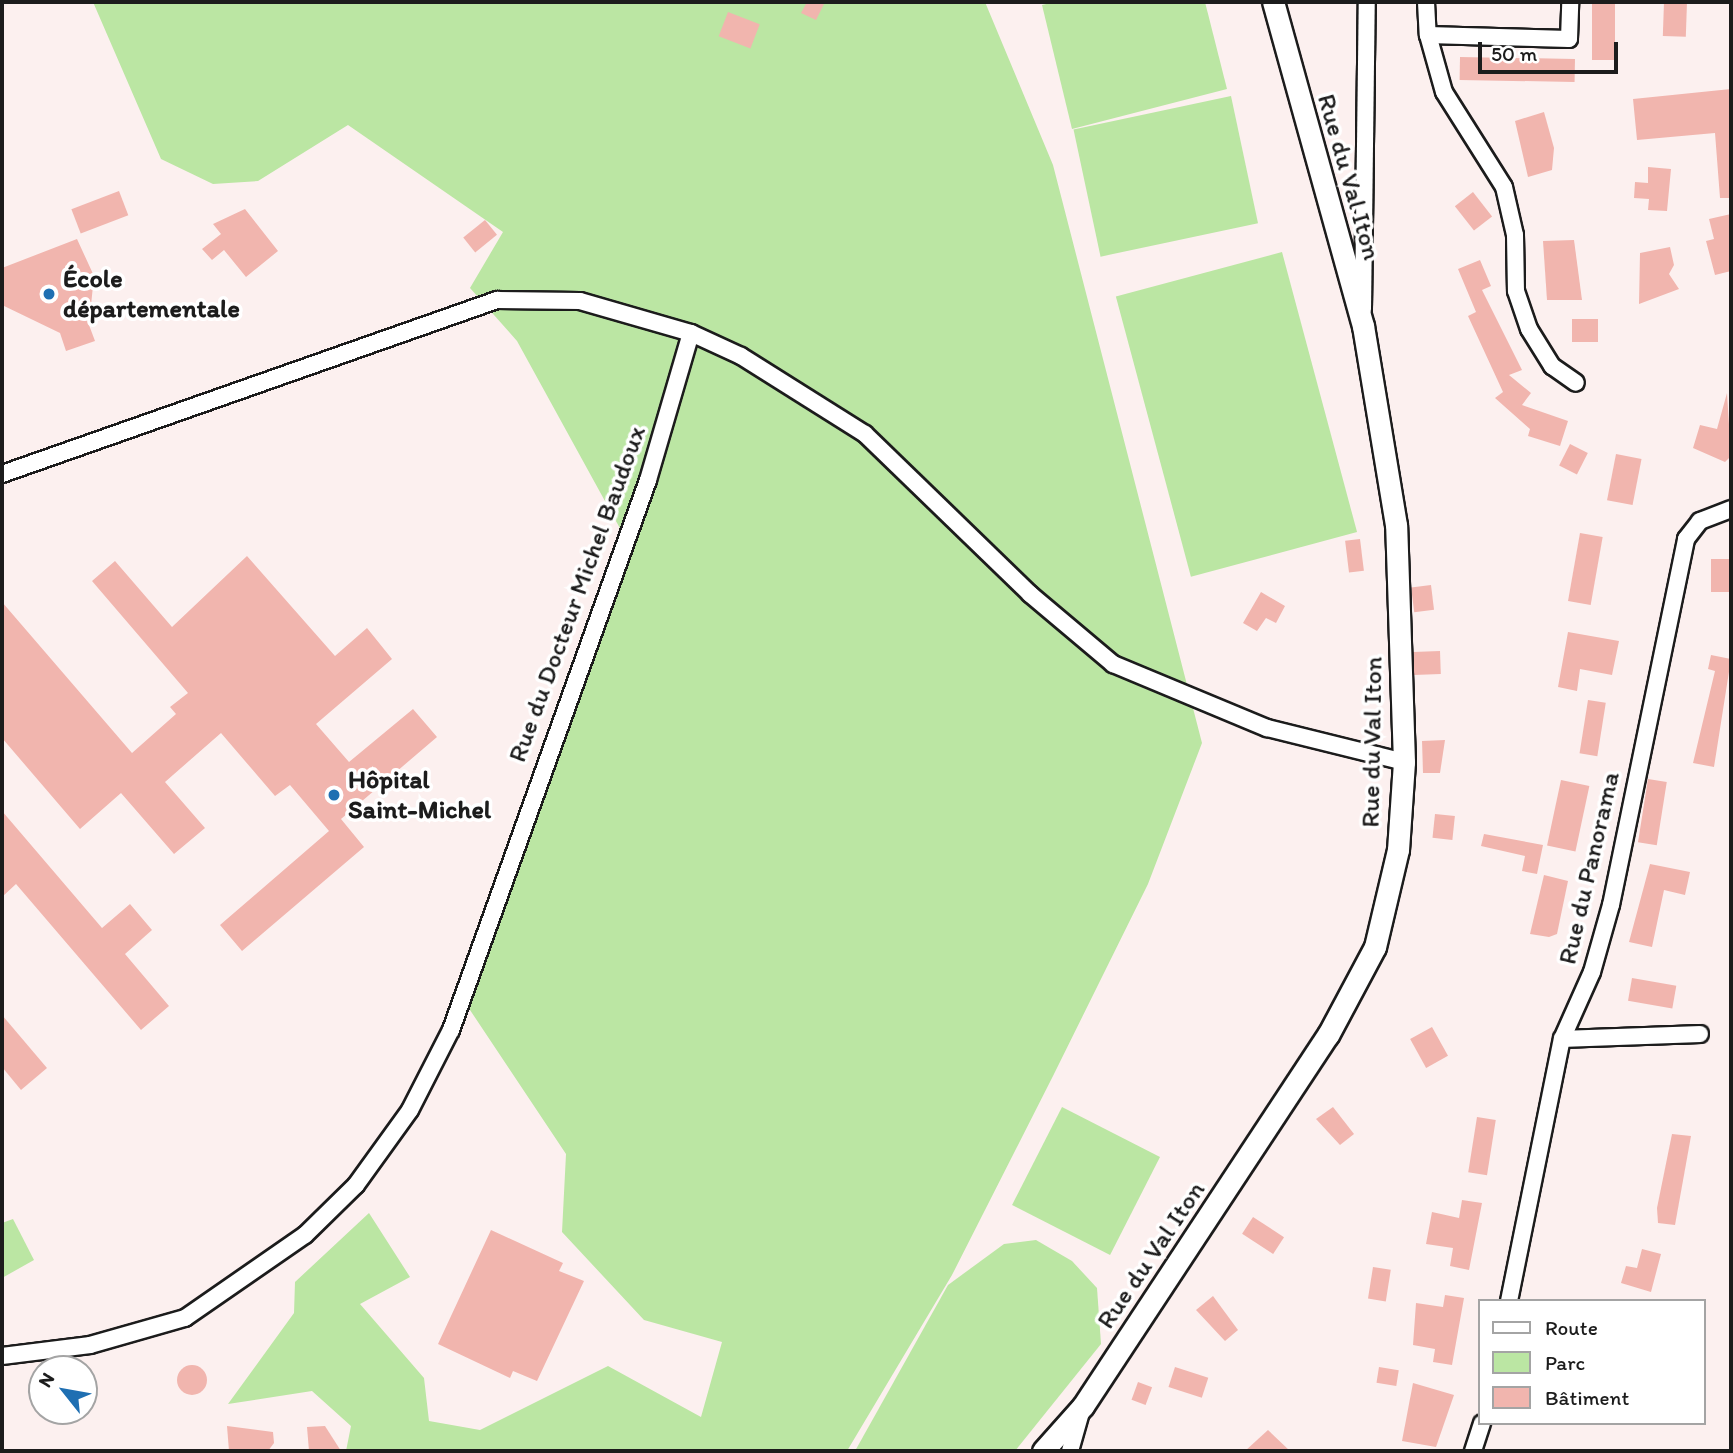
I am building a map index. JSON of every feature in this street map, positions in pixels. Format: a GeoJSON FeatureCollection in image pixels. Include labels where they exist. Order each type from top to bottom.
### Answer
{"type":"FeatureCollection","features":[{"type":"Feature","properties":{"kind":"street","name":"Rue du Val Iton"},"geometry":{"type":"LineString","coordinates":[[1070,1451],[1083,1406],[1328,1035],[1375,947],[1398,850],[1404,762],[1396,525],[1363,326],[1273,2]]}},
{"type":"Feature","properties":{"kind":"street"},"geometry":{"type":"LineString","coordinates":[[1363,326],[1367,2]]}},
{"type":"Feature","properties":{"kind":"street"},"geometry":{"type":"LineString","coordinates":[[1426,2],[1428,35],[1444,92],[1504,187],[1515,235],[1516,291],[1529,329],[1552,366],[1576,383]]}},
{"type":"Feature","properties":{"kind":"street"},"geometry":{"type":"LineString","coordinates":[[1428,35],[1569,39],[1570,2]]}},
{"type":"Feature","properties":{"kind":"street"},"geometry":{"type":"LineString","coordinates":[[2,474],[496,300],[580,302],[691,333],[741,356],[865,434],[1030,594],[1113,663],[1267,728],[1404,762]]}},
{"type":"Feature","properties":{"kind":"street","name":"Rue du Docteur Michel Baudoux"},"geometry":{"type":"LineString","coordinates":[[2,1356],[90,1345],[185,1318],[305,1235],[356,1185],[410,1110],[450,1030],[648,480],[691,333]]}},
{"type":"Feature","properties":{"kind":"street","name":"Rue du Panorama"},"geometry":{"type":"LineString","coordinates":[[1509,1299],[1562,1039],[1592,972],[1611,905],[1686,539],[1700,521],[1731,509]]}},
{"type":"Feature","properties":{"kind":"street"},"geometry":{"type":"LineString","coordinates":[[1562,1039],[1700,1034]]}},
{"type":"Feature","properties":{"kind":"street"},"geometry":{"type":"LineString","coordinates":[[1043,1451],[1083,1406]]}},
{"type":"Feature","properties":{"kind":"street"},"geometry":{"type":"LineString","coordinates":[[1473,1451],[1481,1425]]}},
{"type":"Feature","properties":{"kind":"green space"},"geometry":{"type":"Polygon","coordinates":[[[93,2],[985,2],[1053,165],[1202,743],[1148,884],[1053,1076],[952,1275],[847,1451],[346,1451],[351,1426],[312,1391],[228,1404],[294,1313],[295,1282],[369,1213],[410,1277],[360,1304],[424,1378],[429,1421],[480,1430],[608,1366],[701,1417],[722,1342],[644,1320],[562,1232],[566,1154],[468,1007],[622,532],[517,341],[470,288],[503,232],[348,125],[258,181],[213,184],[161,159],[93,2]]]}},
{"type":"Feature","properties":{"kind":"green space"},"geometry":{"type":"Polygon","coordinates":[[[1055,2],[1205,2],[1227,89],[1072,129],[1042,5],[1055,2]]]}},
{"type":"Feature","properties":{"kind":"green space"},"geometry":{"type":"Polygon","coordinates":[[[1231,96],[1258,223],[1101,257],[1074,129],[1231,96]]]}},
{"type":"Feature","properties":{"kind":"green space"},"geometry":{"type":"Polygon","coordinates":[[[1282,252],[1357,532],[1191,577],[1116,297],[1282,252]]]}},
{"type":"Feature","properties":{"kind":"green space"},"geometry":{"type":"Polygon","coordinates":[[[1062,1107],[1160,1157],[1110,1255],[1012,1205],[1062,1107]]]}},
{"type":"Feature","properties":{"kind":"green space"},"geometry":{"type":"Polygon","coordinates":[[[13,1219],[34,1260],[2,1278],[2,1223],[13,1219]]]}},
{"type":"Feature","properties":{"kind":"green space"},"geometry":{"type":"Polygon","coordinates":[[[1036,1240],[1072,1261],[1097,1288],[1101,1344],[1015,1451],[855,1451],[948,1285],[1004,1244],[1036,1240]]]}},
{"type":"Feature","properties":{"kind":"building"},"geometry":{"type":"Polygon","coordinates":[[[807,2],[825,2],[816,20],[801,13],[807,2]]]}},
{"type":"Feature","properties":{"kind":"building"},"geometry":{"type":"Polygon","coordinates":[[[1592,2],[1615,2],[1615,60],[1592,60],[1592,2]]]}},
{"type":"Feature","properties":{"kind":"building"},"geometry":{"type":"Polygon","coordinates":[[[1664,2],[1687,3],[1686,37],[1663,36],[1664,2]]]}},
{"type":"Feature","properties":{"kind":"building"},"geometry":{"type":"Polygon","coordinates":[[[728,12],[760,24],[750,48],[719,36],[728,12]]]}},
{"type":"Feature","properties":{"kind":"building"},"geometry":{"type":"Polygon","coordinates":[[[1460,57],[1575,59],[1575,82],[1460,80],[1460,57]]]}},
{"type":"Feature","properties":{"kind":"building"},"geometry":{"type":"Polygon","coordinates":[[[1731,89],[1731,198],[1720,198],[1715,133],[1637,140],[1633,99],[1731,89]]]}},
{"type":"Feature","properties":{"kind":"building"},"geometry":{"type":"Polygon","coordinates":[[[1544,112],[1554,148],[1552,170],[1528,177],[1515,121],[1544,112]]]}},
{"type":"Feature","properties":{"kind":"building"},"geometry":{"type":"Polygon","coordinates":[[[1648,167],[1671,169],[1667,211],[1648,210],[1649,199],[1634,198],[1635,182],[1648,183],[1648,167]]]}},
{"type":"Feature","properties":{"kind":"building"},"geometry":{"type":"Polygon","coordinates":[[[119,191],[128,215],[81,234],[71,209],[119,191]]]}},
{"type":"Feature","properties":{"kind":"building"},"geometry":{"type":"Polygon","coordinates":[[[1473,192],[1492,216],[1474,231],[1455,206],[1473,192]]]}},
{"type":"Feature","properties":{"kind":"building"},"geometry":{"type":"Polygon","coordinates":[[[245,209],[278,251],[246,277],[224,250],[212,260],[202,249],[221,234],[213,224],[245,209]]]}},
{"type":"Feature","properties":{"kind":"building"},"geometry":{"type":"Polygon","coordinates":[[[1731,214],[1731,271],[1715,275],[1706,241],[1714,239],[1709,219],[1731,214]]]}},
{"type":"Feature","properties":{"kind":"building"},"geometry":{"type":"Polygon","coordinates":[[[485,220],[497,235],[475,252],[463,238],[485,220]]]}},
{"type":"Feature","properties":{"kind":"building","name":"École départementale"},"geometry":{"type":"Polygon","coordinates":[[[77,239],[94,276],[89,325],[95,341],[66,351],[60,333],[2,305],[2,268],[77,239]]]}},
{"type":"Feature","properties":{"kind":"building"},"geometry":{"type":"Polygon","coordinates":[[[1574,240],[1582,300],[1547,300],[1543,241],[1574,240]]]}},
{"type":"Feature","properties":{"kind":"building"},"geometry":{"type":"Polygon","coordinates":[[[1670,247],[1674,265],[1669,274],[1679,289],[1639,304],[1640,253],[1670,247]]]}},
{"type":"Feature","properties":{"kind":"building"},"geometry":{"type":"Polygon","coordinates":[[[1480,260],[1491,286],[1482,290],[1522,370],[1509,375],[1531,393],[1522,405],[1568,421],[1560,446],[1528,436],[1530,429],[1495,398],[1503,392],[1468,316],[1476,312],[1458,269],[1480,260]]]}},
{"type":"Feature","properties":{"kind":"building"},"geometry":{"type":"Polygon","coordinates":[[[1572,319],[1598,319],[1598,342],[1572,342],[1572,319]]]}},
{"type":"Feature","properties":{"kind":"building"},"geometry":{"type":"Polygon","coordinates":[[[1727,393],[1731,456],[1725,462],[1693,448],[1700,425],[1717,429],[1727,393]]]}},
{"type":"Feature","properties":{"kind":"building"},"geometry":{"type":"Polygon","coordinates":[[[1570,444],[1588,453],[1577,474],[1559,465],[1570,444]]]}},
{"type":"Feature","properties":{"kind":"building"},"geometry":{"type":"Polygon","coordinates":[[[1616,454],[1642,459],[1633,505],[1607,500],[1616,454]]]}},
{"type":"Feature","properties":{"kind":"building"},"geometry":{"type":"Polygon","coordinates":[[[1580,533],[1603,537],[1591,605],[1568,601],[1580,533]]]}},
{"type":"Feature","properties":{"kind":"building"},"geometry":{"type":"Polygon","coordinates":[[[1360,539],[1364,571],[1349,573],[1345,541],[1360,539]]]}},
{"type":"Feature","properties":{"kind":"building","name":"Hôpital Saint-Michel"},"geometry":{"type":"Polygon","coordinates":[[[247,556],[335,656],[367,628],[392,659],[316,724],[349,762],[413,709],[437,737],[341,819],[364,847],[242,951],[220,925],[329,831],[290,785],[275,796],[221,733],[165,782],[205,828],[174,854],[121,793],[80,829],[2,738],[2,602],[132,753],[176,714],[170,707],[188,693],[92,581],[115,561],[172,627],[247,556]]]}},
{"type":"Feature","properties":{"kind":"building"},"geometry":{"type":"Polygon","coordinates":[[[1711,559],[1731,559],[1731,592],[1711,592],[1711,559]]]}},
{"type":"Feature","properties":{"kind":"building"},"geometry":{"type":"Polygon","coordinates":[[[1431,585],[1434,610],[1414,612],[1411,587],[1431,585]]]}},
{"type":"Feature","properties":{"kind":"building"},"geometry":{"type":"Polygon","coordinates":[[[1261,592],[1285,606],[1276,623],[1266,618],[1257,631],[1243,623],[1261,592]]]}},
{"type":"Feature","properties":{"kind":"building"},"geometry":{"type":"Polygon","coordinates":[[[1568,632],[1619,641],[1612,675],[1580,669],[1577,691],[1558,687],[1568,632]]]}},
{"type":"Feature","properties":{"kind":"building"},"geometry":{"type":"Polygon","coordinates":[[[1440,651],[1441,674],[1414,675],[1413,652],[1440,651]]]}},
{"type":"Feature","properties":{"kind":"building"},"geometry":{"type":"Polygon","coordinates":[[[1711,655],[1731,659],[1714,767],[1693,763],[1715,671],[1708,669],[1711,655]]]}},
{"type":"Feature","properties":{"kind":"building"},"geometry":{"type":"Polygon","coordinates":[[[1588,700],[1606,703],[1597,756],[1580,753],[1588,700]]]}},
{"type":"Feature","properties":{"kind":"building"},"geometry":{"type":"Polygon","coordinates":[[[1445,740],[1440,773],[1423,773],[1422,741],[1445,740]]]}},
{"type":"Feature","properties":{"kind":"building"},"geometry":{"type":"Polygon","coordinates":[[[1648,779],[1667,782],[1657,845],[1638,842],[1648,779]]]}},
{"type":"Feature","properties":{"kind":"building"},"geometry":{"type":"Polygon","coordinates":[[[1561,780],[1589,786],[1575,852],[1547,846],[1561,780]]]}},
{"type":"Feature","properties":{"kind":"building"},"geometry":{"type":"Polygon","coordinates":[[[2,811],[102,928],[130,904],[152,930],[125,954],[169,1006],[141,1030],[16,884],[2,897],[2,811]]]}},
{"type":"Feature","properties":{"kind":"building"},"geometry":{"type":"Polygon","coordinates":[[[1435,814],[1455,816],[1452,840],[1432,838],[1435,814]]]}},
{"type":"Feature","properties":{"kind":"building"},"geometry":{"type":"Polygon","coordinates":[[[1484,834],[1543,845],[1537,874],[1522,871],[1525,856],[1481,846],[1484,834]]]}},
{"type":"Feature","properties":{"kind":"building"},"geometry":{"type":"Polygon","coordinates":[[[1650,864],[1690,872],[1685,895],[1664,890],[1652,947],[1629,942],[1650,864]]]}},
{"type":"Feature","properties":{"kind":"building"},"geometry":{"type":"Polygon","coordinates":[[[1544,875],[1568,881],[1557,934],[1549,937],[1530,934],[1544,875]]]}},
{"type":"Feature","properties":{"kind":"building"},"geometry":{"type":"Polygon","coordinates":[[[1632,978],[1676,986],[1672,1008],[1628,1001],[1632,978]]]}},
{"type":"Feature","properties":{"kind":"building"},"geometry":{"type":"Polygon","coordinates":[[[2,1015],[47,1068],[21,1090],[2,1067],[2,1015]]]}},
{"type":"Feature","properties":{"kind":"building"},"geometry":{"type":"Polygon","coordinates":[[[1432,1027],[1448,1056],[1426,1068],[1410,1039],[1432,1027]]]}},
{"type":"Feature","properties":{"kind":"building"},"geometry":{"type":"Polygon","coordinates":[[[1333,1107],[1354,1134],[1340,1145],[1316,1119],[1333,1107]]]}},
{"type":"Feature","properties":{"kind":"building"},"geometry":{"type":"Polygon","coordinates":[[[1477,1117],[1496,1120],[1487,1175],[1468,1172],[1477,1117]]]}},
{"type":"Feature","properties":{"kind":"building"},"geometry":{"type":"Polygon","coordinates":[[[1672,1134],[1691,1136],[1675,1225],[1658,1223],[1657,1208],[1672,1134]]]}},
{"type":"Feature","properties":{"kind":"building"},"geometry":{"type":"Polygon","coordinates":[[[1462,1200],[1482,1203],[1469,1270],[1450,1266],[1453,1248],[1426,1244],[1432,1212],[1459,1218],[1462,1200]]]}},
{"type":"Feature","properties":{"kind":"building"},"geometry":{"type":"Polygon","coordinates":[[[1253,1217],[1284,1237],[1273,1254],[1242,1234],[1253,1217]]]}},
{"type":"Feature","properties":{"kind":"building"},"geometry":{"type":"Polygon","coordinates":[[[491,1230],[563,1263],[559,1271],[584,1281],[537,1381],[513,1371],[510,1378],[438,1344],[491,1230]]]}},
{"type":"Feature","properties":{"kind":"building"},"geometry":{"type":"Polygon","coordinates":[[[1642,1249],[1661,1254],[1651,1292],[1621,1283],[1626,1266],[1637,1268],[1642,1249]]]}},
{"type":"Feature","properties":{"kind":"building"},"geometry":{"type":"Polygon","coordinates":[[[1373,1267],[1391,1270],[1386,1301],[1368,1299],[1373,1267]]]}},
{"type":"Feature","properties":{"kind":"building"},"geometry":{"type":"Polygon","coordinates":[[[1445,1295],[1464,1298],[1452,1365],[1433,1362],[1435,1349],[1413,1345],[1416,1303],[1443,1307],[1445,1295]]]}},
{"type":"Feature","properties":{"kind":"building"},"geometry":{"type":"Polygon","coordinates":[[[1213,1296],[1238,1330],[1225,1341],[1196,1310],[1213,1296]]]}},
{"type":"Feature","properties":{"kind":"building"},"geometry":{"type":"Polygon","coordinates":[[[192,1365],[203,1369],[207,1380],[203,1391],[192,1395],[181,1391],[177,1380],[181,1369],[192,1365]]]}},
{"type":"Feature","properties":{"kind":"building"},"geometry":{"type":"Polygon","coordinates":[[[1175,1367],[1208,1378],[1202,1398],[1169,1387],[1175,1367]]]}},
{"type":"Feature","properties":{"kind":"building"},"geometry":{"type":"Polygon","coordinates":[[[1379,1367],[1399,1370],[1396,1386],[1376,1383],[1379,1367]]]}},
{"type":"Feature","properties":{"kind":"building"},"geometry":{"type":"Polygon","coordinates":[[[1138,1382],[1152,1387],[1146,1405],[1132,1400],[1138,1382]]]}},
{"type":"Feature","properties":{"kind":"building"},"geometry":{"type":"Polygon","coordinates":[[[1413,1383],[1454,1395],[1436,1447],[1402,1441],[1413,1383]]]}},
{"type":"Feature","properties":{"kind":"building"},"geometry":{"type":"Polygon","coordinates":[[[227,1426],[273,1432],[274,1443],[268,1451],[229,1451],[227,1426]]]}},
{"type":"Feature","properties":{"kind":"building"},"geometry":{"type":"Polygon","coordinates":[[[325,1426],[341,1451],[309,1451],[307,1427],[325,1426]]]}},
{"type":"Feature","properties":{"kind":"building"},"geometry":{"type":"Polygon","coordinates":[[[1268,1430],[1290,1451],[1245,1451],[1268,1430]]]}},
{"type":"Feature","properties":{"kind":"place","name":"École départementale"},"geometry":{"type":"Point","coordinates":[49,294]}},
{"type":"Feature","properties":{"kind":"place","name":"Hôpital Saint-Michel"},"geometry":{"type":"Point","coordinates":[334,795]}}]}
